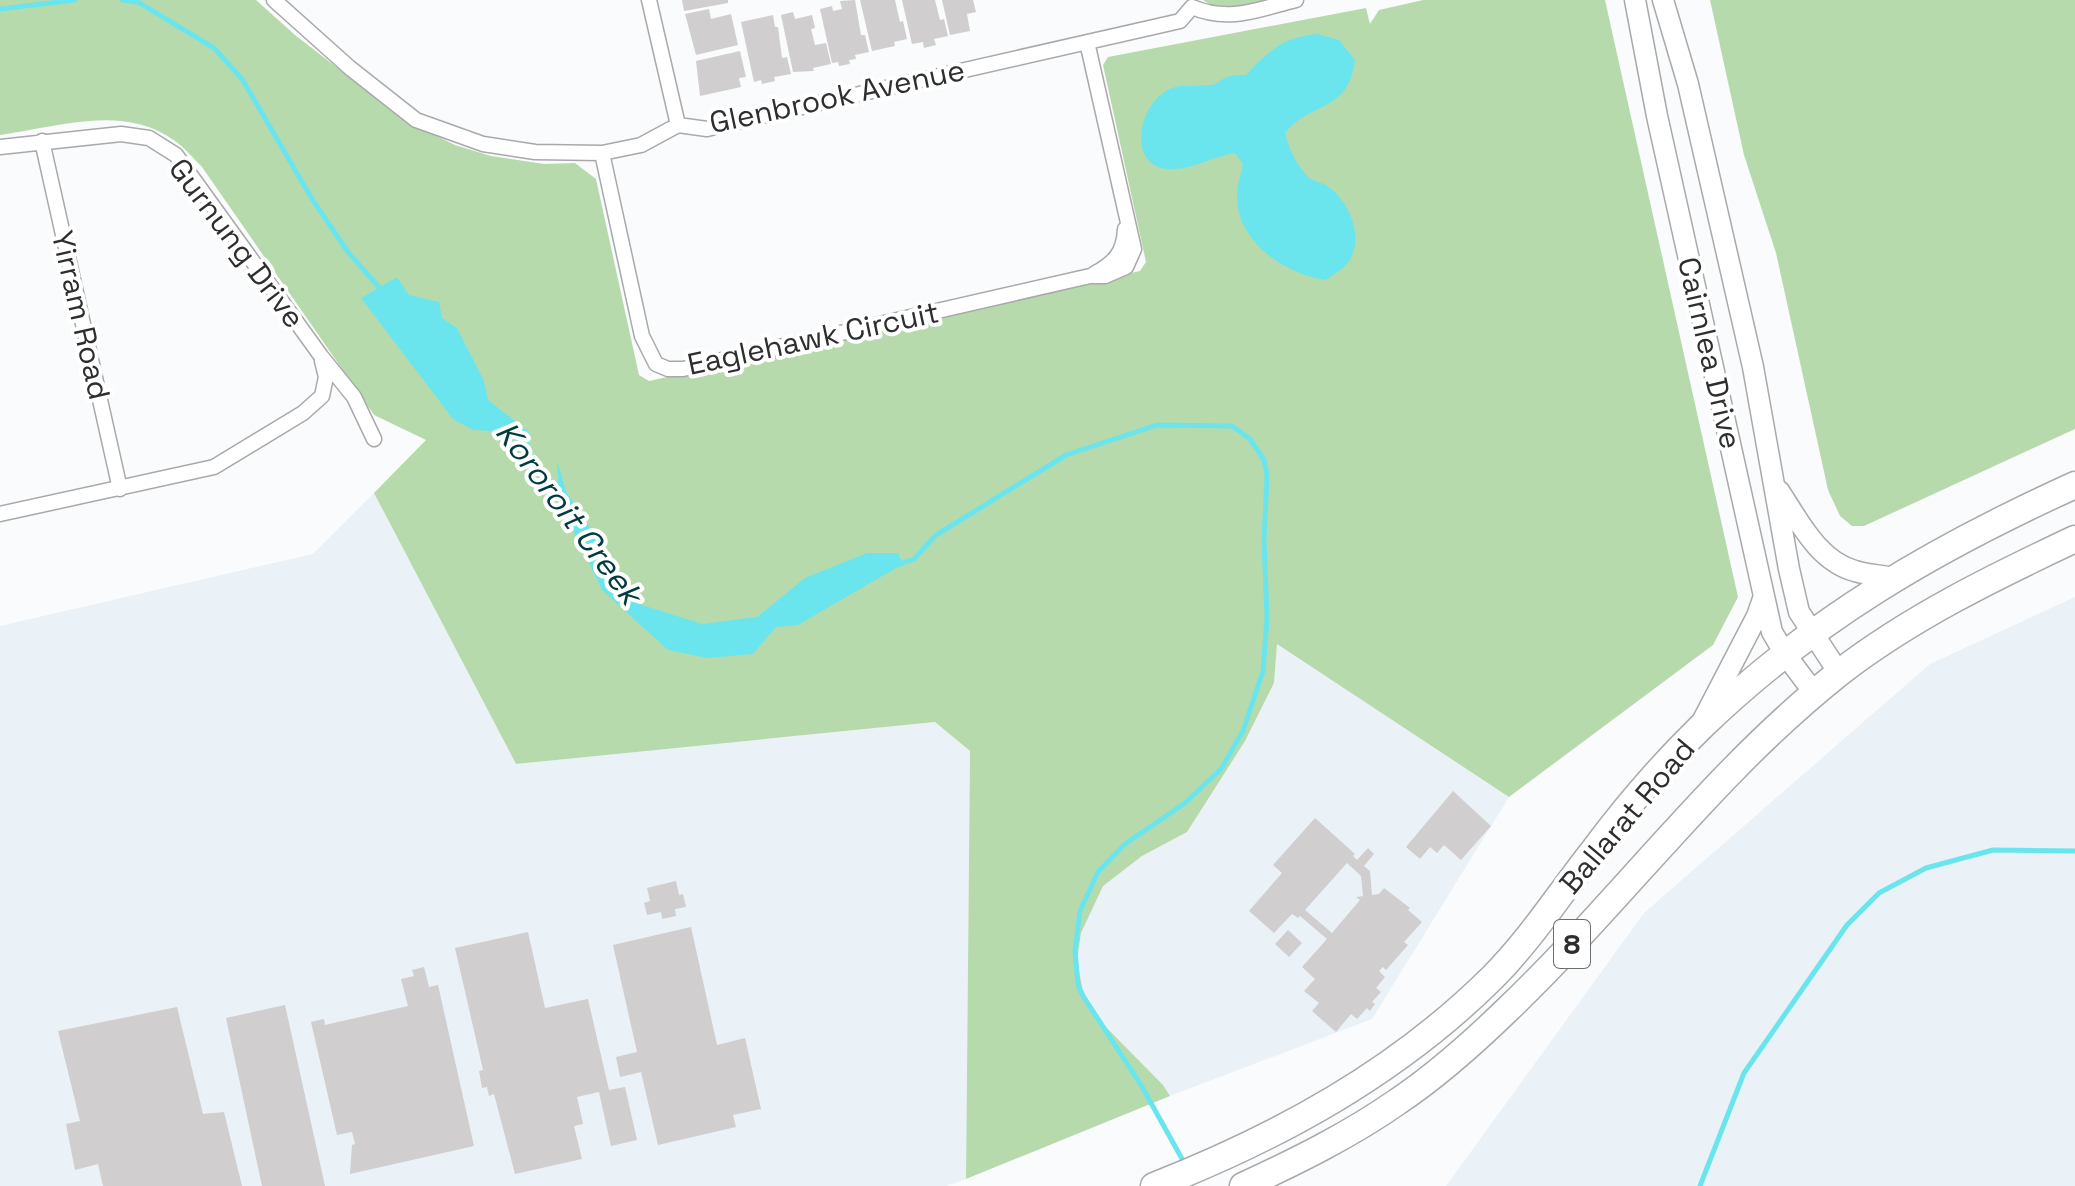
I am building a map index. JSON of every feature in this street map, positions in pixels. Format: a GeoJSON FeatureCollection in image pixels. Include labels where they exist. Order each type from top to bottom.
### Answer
{"type":"FeatureCollection","features":[{"type":"Feature","properties":{"kind":"highway","name":"Ballarat Road"},"geometry":{"type":"LineString","coordinates":[[1154,1186],[1259,1141],[1318,1111],[1369,1079],[1493,978],[1546,917],[1628,807],[1699,729],[1762,671],[1826,621],[1893,578],[1973,532],[2075,485]]}},
{"type":"Feature","properties":{"kind":"highway","name":"Ballarat Road"},"geometry":{"type":"LineString","coordinates":[[1243,1186],[1397,1102],[1506,1011],[1552,966],[1727,775],[1839,673],[1908,627],[1979,586],[2075,539]]}},
{"type":"Feature","properties":{"kind":"highway"},"geometry":{"type":"LineString","coordinates":[[1524,941],[1552,966]]}},
{"type":"Feature","properties":{"kind":"street","name":"Glenbrook Avenue"},"geometry":{"type":"LineString","coordinates":[[274,0],[350,68],[416,120],[483,144],[535,152],[602,153],[641,145],[678,125],[707,129],[1180,21],[1191,4],[1209,14],[1230,16],[1296,0]]}},
{"type":"Feature","properties":{"kind":"street"},"geometry":{"type":"LineString","coordinates":[[649,0],[678,125]]}},
{"type":"Feature","properties":{"kind":"street","name":"Cairnlea Drive"},"geometry":{"type":"LineString","coordinates":[[1635,0],[1657,116],[1772,632],[1815,694]]}},
{"type":"Feature","properties":{"kind":"street","name":"Cairnlea Drive"},"geometry":{"type":"LineString","coordinates":[[1663,0],[1698,129],[1753,367],[1797,605],[1839,673]]}},
{"type":"Feature","properties":{"kind":"street","name":"Eaglehawk Circuit"},"geometry":{"type":"LineString","coordinates":[[602,153],[642,336],[656,364],[668,369],[683,369],[1090,276],[1108,267],[1120,254],[1125,244],[1126,212],[1087,42]]}},
{"type":"Feature","properties":{"kind":"street","name":"Gurnung Drive"},"geometry":{"type":"LineString","coordinates":[[0,147],[121,134],[149,138],[176,155],[354,397],[374,439]]}},
{"type":"Feature","properties":{"kind":"street","name":"Yirram Road"},"geometry":{"type":"LineString","coordinates":[[42,141],[120,489]]}},
{"type":"Feature","properties":{"kind":"street"},"geometry":{"type":"LineString","coordinates":[[0,514],[214,467],[303,413],[322,396],[326,377],[321,356]]}},
{"type":"Feature","properties":{"kind":"street"},"geometry":{"type":"LineString","coordinates":[[1775,484],[1811,540],[1822,551],[1854,571],[1893,578]]}},
{"type":"Feature","properties":{"kind":"street"},"geometry":{"type":"LineString","coordinates":[[1699,729],[1757,616],[1764,596]]}},
{"type":"Feature","properties":{"kind":"shaded area"},"geometry":{"type":"Polygon","coordinates":[[[374,493],[516,764],[935,722],[970,751],[966,1179],[946,1186],[0,1186],[0,626],[313,554],[374,493]]]}},
{"type":"Feature","properties":{"kind":"shaded area"},"geometry":{"type":"Polygon","coordinates":[[[2075,597],[2075,1186],[1446,1186],[1644,913],[1930,664],[2075,597]]]}},
{"type":"Feature","properties":{"kind":"shaded area"},"geometry":{"type":"Polygon","coordinates":[[[1277,643],[1509,797],[1372,1019],[1170,1096],[1103,1024],[1083,990],[1077,961],[1081,933],[1102,886],[1142,856],[1187,832],[1274,683],[1277,643]]]}},
{"type":"Feature","properties":{"kind":"green space"},"geometry":{"type":"Polygon","coordinates":[[[0,0],[256,0],[295,35],[393,111],[424,130],[455,145],[491,156],[544,164],[575,163],[596,179],[639,375],[649,381],[1140,271],[1146,262],[1103,65],[1108,57],[1366,8],[1370,24],[1379,10],[1423,0],[1605,0],[1738,597],[1713,645],[1509,797],[1277,644],[1274,683],[1245,741],[1187,832],[1142,856],[1103,886],[1081,933],[1077,961],[1083,991],[1103,1024],[1170,1096],[966,1179],[970,751],[935,722],[516,764],[374,493],[426,440],[374,415],[202,167],[175,141],[134,123],[112,120],[67,123],[0,135],[0,0]]]}},
{"type":"Feature","properties":{"kind":"green space"},"geometry":{"type":"Polygon","coordinates":[[[1203,0],[1267,0],[1242,6],[1218,7],[1203,0]]]}},
{"type":"Feature","properties":{"kind":"green space"},"geometry":{"type":"Polygon","coordinates":[[[1710,0],[2075,0],[2075,429],[1864,526],[1852,526],[1840,516],[1828,490],[1776,253],[1744,155],[1710,0]]]}},
{"type":"Feature","properties":{"kind":"water"},"geometry":{"type":"Polygon","coordinates":[[[1317,34],[1339,40],[1355,60],[1345,90],[1285,133],[1304,172],[1310,179],[1338,195],[1350,213],[1355,235],[1352,256],[1346,265],[1326,280],[1310,277],[1280,263],[1254,241],[1239,212],[1237,191],[1243,164],[1235,153],[1183,168],[1159,167],[1149,161],[1141,137],[1149,110],[1157,98],[1168,90],[1211,85],[1229,76],[1246,75],[1277,47],[1295,38],[1317,34]]]}},
{"type":"Feature","properties":{"kind":"water"},"geometry":{"type":"Polygon","coordinates":[[[397,277],[409,295],[439,302],[442,318],[457,328],[484,381],[488,400],[529,432],[530,455],[507,432],[473,430],[453,419],[361,298],[397,277]]]}},
{"type":"Feature","properties":{"kind":"water"},"geometry":{"type":"Polygon","coordinates":[[[557,460],[566,491],[639,604],[702,624],[757,617],[805,578],[867,553],[898,553],[903,564],[798,625],[776,627],[753,654],[707,658],[668,650],[602,590],[559,502],[557,460]]]}},
{"type":"Feature","properties":{"kind":"building"},"geometry":{"type":"Polygon","coordinates":[[[682,0],[728,0],[728,3],[684,11],[682,0]]]}},
{"type":"Feature","properties":{"kind":"building"},"geometry":{"type":"Polygon","coordinates":[[[855,0],[861,35],[865,35],[869,52],[855,55],[856,59],[849,60],[850,64],[839,66],[838,62],[832,63],[820,9],[832,6],[833,11],[842,9],[840,1],[855,0]]]}},
{"type":"Feature","properties":{"kind":"building"},"geometry":{"type":"Polygon","coordinates":[[[860,0],[895,0],[907,39],[894,42],[895,46],[872,51],[860,0]]]}},
{"type":"Feature","properties":{"kind":"building"},"geometry":{"type":"Polygon","coordinates":[[[902,0],[935,0],[948,36],[934,39],[936,45],[924,48],[923,42],[912,44],[902,0]]]}},
{"type":"Feature","properties":{"kind":"building"},"geometry":{"type":"Polygon","coordinates":[[[942,0],[973,0],[976,12],[967,14],[970,31],[950,35],[942,0]]]}},
{"type":"Feature","properties":{"kind":"building"},"geometry":{"type":"Polygon","coordinates":[[[709,9],[711,19],[731,14],[738,45],[696,55],[685,14],[709,9]]]}},
{"type":"Feature","properties":{"kind":"building"},"geometry":{"type":"Polygon","coordinates":[[[793,12],[795,19],[812,15],[815,45],[826,43],[831,64],[813,68],[814,71],[793,72],[781,15],[793,12]]]}},
{"type":"Feature","properties":{"kind":"building"},"geometry":{"type":"Polygon","coordinates":[[[773,15],[775,27],[778,27],[782,58],[787,57],[791,74],[774,77],[775,81],[762,84],[761,80],[754,82],[741,22],[773,15]]]}},
{"type":"Feature","properties":{"kind":"building"},"geometry":{"type":"Polygon","coordinates":[[[740,51],[746,77],[739,78],[741,87],[700,96],[696,61],[740,51]]]}},
{"type":"Feature","properties":{"kind":"building"},"geometry":{"type":"Polygon","coordinates":[[[1453,791],[1491,826],[1461,860],[1444,845],[1437,853],[1430,847],[1420,859],[1406,847],[1453,791]]]}},
{"type":"Feature","properties":{"kind":"building"},"geometry":{"type":"Polygon","coordinates":[[[1315,818],[1355,854],[1353,856],[1357,860],[1368,848],[1374,854],[1364,866],[1370,871],[1372,895],[1379,894],[1384,888],[1410,908],[1408,910],[1422,922],[1404,942],[1408,945],[1386,970],[1383,967],[1379,971],[1385,977],[1376,988],[1381,992],[1372,1002],[1375,1004],[1370,1011],[1367,1008],[1357,1019],[1351,1014],[1336,1032],[1312,1011],[1319,1003],[1304,991],[1315,979],[1302,967],[1327,939],[1300,916],[1298,918],[1292,914],[1274,933],[1249,911],[1282,873],[1273,865],[1315,818]],[[1347,863],[1305,910],[1332,933],[1360,900],[1356,897],[1363,896],[1361,876],[1347,863]]]}},
{"type":"Feature","properties":{"kind":"building"},"geometry":{"type":"Polygon","coordinates":[[[676,881],[686,907],[675,909],[676,916],[662,919],[661,912],[647,915],[644,903],[650,901],[647,888],[676,881]]]}},
{"type":"Feature","properties":{"kind":"building"},"geometry":{"type":"Polygon","coordinates":[[[691,927],[717,1045],[745,1038],[761,1109],[733,1115],[736,1127],[658,1145],[641,1072],[620,1077],[616,1057],[637,1052],[613,945],[691,927]]]}},
{"type":"Feature","properties":{"kind":"building"},"geometry":{"type":"Polygon","coordinates":[[[1288,930],[1302,943],[1289,957],[1275,944],[1288,930]]]}},
{"type":"Feature","properties":{"kind":"building"},"geometry":{"type":"Polygon","coordinates":[[[528,932],[545,1008],[588,999],[609,1090],[625,1087],[637,1140],[611,1146],[599,1092],[577,1097],[583,1124],[574,1126],[582,1159],[515,1174],[494,1094],[489,1096],[487,1087],[482,1088],[479,1071],[483,1070],[455,948],[528,932]]]}},
{"type":"Feature","properties":{"kind":"building"},"geometry":{"type":"Polygon","coordinates":[[[424,967],[429,987],[438,985],[474,1146],[350,1174],[352,1145],[355,1144],[352,1132],[337,1135],[311,1022],[324,1019],[325,1025],[408,1006],[401,979],[414,976],[412,970],[424,967]]]}},
{"type":"Feature","properties":{"kind":"building"},"geometry":{"type":"Polygon","coordinates":[[[285,1005],[325,1186],[262,1186],[226,1018],[285,1005]]]}},
{"type":"Feature","properties":{"kind":"building"},"geometry":{"type":"Polygon","coordinates":[[[177,1007],[203,1114],[224,1112],[242,1186],[103,1186],[98,1164],[75,1170],[66,1124],[80,1121],[58,1031],[177,1007]]]}},
{"type":"Feature","properties":{"kind":"waterway","name":"Kororoit Creek"},"geometry":{"type":"LineString","coordinates":[[0,9],[75,0]]}},
{"type":"Feature","properties":{"kind":"waterway","name":"Kororoit Creek"},"geometry":{"type":"LineString","coordinates":[[122,0],[138,2],[214,48],[242,79],[312,199],[348,252],[383,292]]}},
{"type":"Feature","properties":{"kind":"waterway","name":"Kororoit Creek"},"geometry":{"type":"LineString","coordinates":[[897,565],[914,559],[936,535],[1066,455],[1157,425],[1232,426],[1250,439],[1264,460],[1267,476],[1264,540],[1267,618],[1263,671],[1243,731],[1221,769],[1185,803],[1125,844],[1098,872],[1080,911],[1075,951],[1078,985],[1083,996],[1141,1085],[1186,1166]]}},
{"type":"Feature","properties":{"kind":"waterway","name":"Kororoit Creek"},"geometry":{"type":"LineString","coordinates":[[527,449],[536,465],[562,495]]}},
{"type":"Feature","properties":{"kind":"waterway","name":"Kororoit Creek"},"geometry":{"type":"LineString","coordinates":[[1700,1186],[1744,1073],[1847,925],[1879,893],[1926,868],[1993,850],[2075,851]]}}]}
